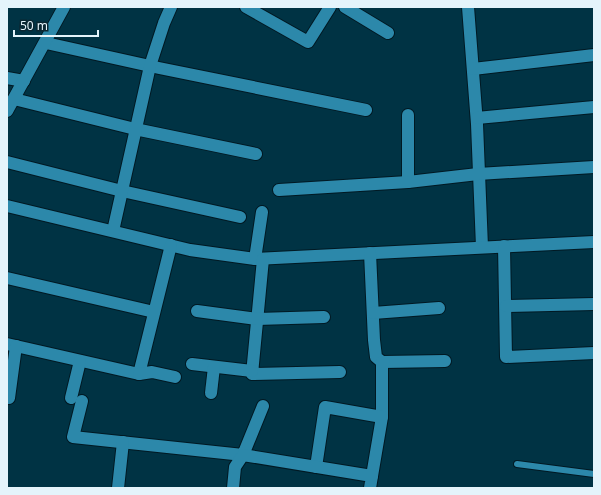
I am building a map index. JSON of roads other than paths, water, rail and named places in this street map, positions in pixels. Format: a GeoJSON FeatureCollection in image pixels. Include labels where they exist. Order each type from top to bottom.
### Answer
{"type":"FeatureCollection","features":[{"type":"Feature","properties":{"kind":"street"},"geometry":{"type":"LineString","coordinates":[[7,111],[46,43],[64,7]]}},
{"type":"Feature","properties":{"kind":"street"},"geometry":{"type":"LineString","coordinates":[[113,231],[150,66],[171,7]]}},
{"type":"Feature","properties":{"kind":"street"},"geometry":{"type":"LineString","coordinates":[[246,7],[308,42],[330,7]]}},
{"type":"Feature","properties":{"kind":"street"},"geometry":{"type":"LineString","coordinates":[[346,7],[388,32]]}},
{"type":"Feature","properties":{"kind":"street"},"geometry":{"type":"LineString","coordinates":[[468,7],[477,118],[482,247]]}},
{"type":"Feature","properties":{"kind":"street"},"geometry":{"type":"LineString","coordinates":[[46,43],[366,110]]}},
{"type":"Feature","properties":{"kind":"street"},"geometry":{"type":"LineString","coordinates":[[473,69],[594,55]]}},
{"type":"Feature","properties":{"kind":"street"},"geometry":{"type":"LineString","coordinates":[[7,78],[24,81]]}},
{"type":"Feature","properties":{"kind":"street"},"geometry":{"type":"LineString","coordinates":[[14,99],[135,130],[256,154]]}},
{"type":"Feature","properties":{"kind":"street"},"geometry":{"type":"LineString","coordinates":[[477,118],[594,106]]}},
{"type":"Feature","properties":{"kind":"street"},"geometry":{"type":"LineString","coordinates":[[408,115],[408,182]]}},
{"type":"Feature","properties":{"kind":"street"},"geometry":{"type":"LineString","coordinates":[[7,162],[122,191],[240,217]]}},
{"type":"Feature","properties":{"kind":"street"},"geometry":{"type":"LineString","coordinates":[[279,190],[408,182],[478,174],[594,167]]}},
{"type":"Feature","properties":{"kind":"street"},"geometry":{"type":"LineString","coordinates":[[7,206],[190,250],[259,259],[594,242]]}},
{"type":"Feature","properties":{"kind":"street"},"geometry":{"type":"LineString","coordinates":[[252,371],[257,319],[262,212]]}},
{"type":"Feature","properties":{"kind":"street"},"geometry":{"type":"LineString","coordinates":[[139,374],[171,245]]}},
{"type":"Feature","properties":{"kind":"street"},"geometry":{"type":"LineString","coordinates":[[504,246],[506,357],[594,353]]}},
{"type":"Feature","properties":{"kind":"street"},"geometry":{"type":"LineString","coordinates":[[370,253],[376,357],[383,362],[446,361]]}},
{"type":"Feature","properties":{"kind":"street"},"geometry":{"type":"LineString","coordinates":[[7,278],[154,312]]}},
{"type":"Feature","properties":{"kind":"street"},"geometry":{"type":"LineString","coordinates":[[506,306],[594,304]]}},
{"type":"Feature","properties":{"kind":"street"},"geometry":{"type":"LineString","coordinates":[[373,313],[439,308]]}},
{"type":"Feature","properties":{"kind":"street"},"geometry":{"type":"LineString","coordinates":[[197,311],[257,319],[324,317]]}},
{"type":"Feature","properties":{"kind":"street"},"geometry":{"type":"LineString","coordinates":[[9,398],[12,345],[139,374],[152,372],[175,377]]}},
{"type":"Feature","properties":{"kind":"street"},"geometry":{"type":"LineString","coordinates":[[80,361],[73,437],[243,455],[316,467],[371,482],[382,417],[383,362]]}},
{"type":"Feature","properties":{"kind":"street"},"geometry":{"type":"LineString","coordinates":[[192,364],[252,371],[252,374],[340,372]]}},
{"type":"Feature","properties":{"kind":"street"},"geometry":{"type":"LineString","coordinates":[[211,393],[214,367]]}},
{"type":"Feature","properties":{"kind":"street"},"geometry":{"type":"LineString","coordinates":[[233,488],[235,467],[243,455],[263,406]]}},
{"type":"Feature","properties":{"kind":"street"},"geometry":{"type":"LineString","coordinates":[[316,467],[325,407],[382,417]]}},
{"type":"Feature","properties":{"kind":"street"},"geometry":{"type":"LineString","coordinates":[[118,488],[123,442]]}},
{"type":"Feature","properties":{"kind":"lane"},"geometry":{"type":"LineString","coordinates":[[517,464],[594,474]]}}]}
